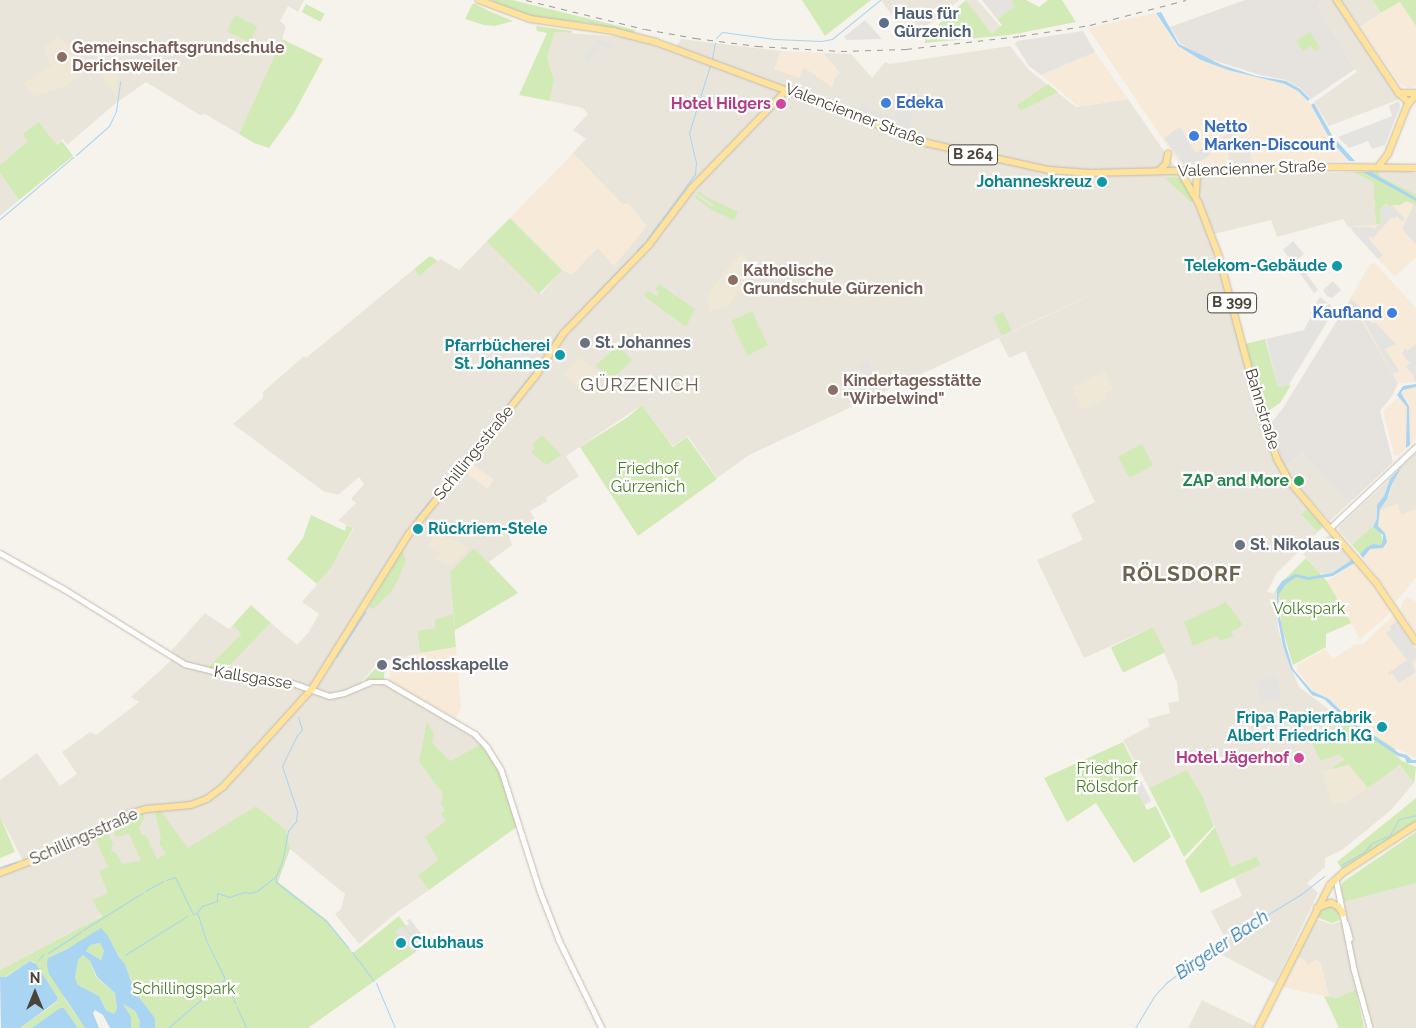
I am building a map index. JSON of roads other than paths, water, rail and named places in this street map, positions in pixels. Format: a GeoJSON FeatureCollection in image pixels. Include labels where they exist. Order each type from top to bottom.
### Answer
{"type":"FeatureCollection","features":[{"type":"Feature","properties":{"kind":"main road","name":"Valencienner Straße"},"geometry":{"type":"LineString","coordinates":[[479,0],[531,20],[613,31],[656,42],[788,89],[927,144],[1059,171],[1181,172],[1379,166],[1416,168]]}},
{"type":"Feature","properties":{"kind":"main road"},"geometry":{"type":"LineString","coordinates":[[1337,0],[1399,93],[1409,102]]}},
{"type":"Feature","properties":{"kind":"main road","name":"Schillingsstraße"},"geometry":{"type":"LineString","coordinates":[[0,873],[86,840],[136,812],[191,805],[207,799],[223,786],[312,689],[409,534],[536,377],[564,334],[649,245],[690,189],[788,89]]}},
{"type":"Feature","properties":{"kind":"main road"},"geometry":{"type":"LineString","coordinates":[[1399,93],[1416,94]]}},
{"type":"Feature","properties":{"kind":"main road"},"geometry":{"type":"LineString","coordinates":[[1399,93],[1403,114]]}},
{"type":"Feature","properties":{"kind":"main road"},"geometry":{"type":"LineString","coordinates":[[1379,166],[1388,154],[1409,102],[1416,94]]}},
{"type":"Feature","properties":{"kind":"main road"},"geometry":{"type":"LineString","coordinates":[[1157,172],[1166,164],[1168,154]]}},
{"type":"Feature","properties":{"kind":"main road"},"geometry":{"type":"LineString","coordinates":[[1388,154],[1392,166]]}},
{"type":"Feature","properties":{"kind":"main road"},"geometry":{"type":"LineString","coordinates":[[1197,198],[1197,177],[1205,171]]}},
{"type":"Feature","properties":{"kind":"main road","name":"Bahnstraße"},"geometry":{"type":"LineString","coordinates":[[1181,172],[1197,198],[1220,257],[1255,392],[1272,448],[1291,483],[1376,582],[1416,641]]}},
{"type":"Feature","properties":{"kind":"main road"},"geometry":{"type":"LineString","coordinates":[[1258,1028],[1317,908],[1336,879],[1416,825]]}},
{"type":"Feature","properties":{"kind":"main road"},"geometry":{"type":"LineString","coordinates":[[1317,908],[1331,903],[1338,906],[1343,913]]}},
{"type":"Feature","properties":{"kind":"street"},"geometry":{"type":"LineString","coordinates":[[1330,528],[1416,447]]}},
{"type":"Feature","properties":{"kind":"street","name":"Kallsgasse"},"geometry":{"type":"LineString","coordinates":[[0,553],[174,656],[195,666],[223,673],[285,682],[334,696],[370,682],[386,682],[468,729],[487,747],[501,769],[540,892],[559,940],[602,1028]]}},
{"type":"Feature","properties":{"kind":"street"},"geometry":{"type":"LineString","coordinates":[[1336,879],[1370,1028]]}},
{"type":"Feature","properties":{"kind":"water"},"geometry":{"type":"Polygon","coordinates":[[[1161,12],[1179,44],[1222,65],[1256,76],[1286,81],[1300,89],[1310,99],[1308,101],[1298,91],[1285,84],[1228,70],[1201,60],[1178,46],[1156,13],[1161,12]]]}},
{"type":"Feature","properties":{"kind":"water"},"geometry":{"type":"Polygon","coordinates":[[[1314,103],[1333,137],[1355,161],[1349,161],[1331,141],[1311,105],[1314,103]]]}},
{"type":"Feature","properties":{"kind":"water"},"geometry":{"type":"Polygon","coordinates":[[[1363,172],[1371,172],[1416,198],[1416,201],[1363,172]]]}},
{"type":"Feature","properties":{"kind":"water"},"geometry":{"type":"Polygon","coordinates":[[[1416,384],[1416,387],[1403,390],[1401,393],[1409,406],[1410,445],[1406,448],[1407,407],[1397,395],[1403,386],[1416,384]]]}},
{"type":"Feature","properties":{"kind":"water"},"geometry":{"type":"Polygon","coordinates":[[[1402,466],[1392,484],[1387,499],[1380,509],[1378,526],[1385,533],[1387,542],[1383,548],[1370,549],[1363,558],[1360,554],[1367,547],[1373,544],[1381,545],[1383,535],[1373,527],[1377,518],[1377,505],[1384,496],[1390,479],[1402,466]]]}},
{"type":"Feature","properties":{"kind":"water"},"geometry":{"type":"Polygon","coordinates":[[[1353,559],[1356,562],[1333,576],[1308,580],[1296,577],[1285,585],[1279,594],[1278,608],[1293,669],[1312,691],[1329,699],[1347,717],[1399,753],[1407,755],[1412,760],[1416,760],[1416,763],[1407,763],[1405,758],[1398,756],[1348,722],[1324,699],[1312,695],[1291,669],[1283,646],[1277,615],[1277,589],[1282,581],[1295,574],[1309,577],[1332,573],[1353,559]]]}},
{"type":"Feature","properties":{"kind":"water"},"geometry":{"type":"Polygon","coordinates":[[[101,928],[125,964],[135,992],[155,1018],[155,1028],[139,1028],[140,1021],[135,1011],[123,1004],[131,1017],[131,1028],[110,1028],[103,1015],[95,1010],[93,1013],[99,1028],[85,1028],[49,974],[48,958],[67,949],[101,928]],[[100,943],[90,945],[86,951],[101,960],[104,951],[100,943]],[[83,955],[78,960],[75,978],[78,985],[99,996],[106,1010],[114,1014],[117,1008],[115,993],[97,977],[90,961],[83,955]]]}},
{"type":"Feature","properties":{"kind":"water"},"geometry":{"type":"Polygon","coordinates":[[[30,961],[36,964],[58,998],[57,1001],[20,1028],[1,1028],[0,977],[6,977],[30,961]]]}},
{"type":"Feature","properties":{"kind":"water"},"geometry":{"type":"Polygon","coordinates":[[[60,1008],[64,1008],[78,1028],[32,1028],[60,1008]]]}},
{"type":"Feature","properties":{"kind":"waterway"},"geometry":{"type":"LineString","coordinates":[[716,38],[722,32],[775,39],[821,41],[832,39],[880,0]]}},
{"type":"Feature","properties":{"kind":"waterway"},"geometry":{"type":"LineString","coordinates":[[712,58],[715,42]]}},
{"type":"Feature","properties":{"kind":"waterway"},"geometry":{"type":"LineString","coordinates":[[662,219],[695,174],[696,163],[689,133],[710,65]]}},
{"type":"Feature","properties":{"kind":"waterway"},"geometry":{"type":"LineString","coordinates":[[76,155],[109,126],[116,111],[120,81]]}},
{"type":"Feature","properties":{"kind":"waterway"},"geometry":{"type":"LineString","coordinates":[[0,219],[73,157]]}},
{"type":"Feature","properties":{"kind":"waterway"},"geometry":{"type":"LineString","coordinates":[[647,239],[660,221]]}},
{"type":"Feature","properties":{"kind":"waterway"},"geometry":{"type":"LineString","coordinates":[[637,250],[643,244]]}},
{"type":"Feature","properties":{"kind":"waterway"},"geometry":{"type":"LineString","coordinates":[[546,355],[556,336],[628,260]]}},
{"type":"Feature","properties":{"kind":"waterway"},"geometry":{"type":"LineString","coordinates":[[498,416],[541,362]]}},
{"type":"Feature","properties":{"kind":"waterway"},"geometry":{"type":"LineString","coordinates":[[416,518],[489,428]]}},
{"type":"Feature","properties":{"kind":"waterway"},"geometry":{"type":"LineString","coordinates":[[336,657],[365,612]]}},
{"type":"Feature","properties":{"kind":"waterway"},"geometry":{"type":"LineString","coordinates":[[168,1028],[225,979],[206,940],[197,912],[202,906],[217,901],[217,893],[229,897],[244,892],[257,891],[276,876],[282,862],[288,831],[296,821],[297,811],[282,766],[297,735],[302,730],[298,717]]}},
{"type":"Feature","properties":{"kind":"waterway","name":"Birgeler Bach"},"geometry":{"type":"LineString","coordinates":[[1341,865],[1363,853],[1372,843],[1390,835],[1399,819],[1416,815]]}},
{"type":"Feature","properties":{"kind":"waterway"},"geometry":{"type":"LineString","coordinates":[[0,867],[16,862]]}},
{"type":"Feature","properties":{"kind":"waterway","name":"Birgeler Bach"},"geometry":{"type":"LineString","coordinates":[[1135,1028],[1154,996],[1166,983],[1212,948],[1300,895],[1324,876]]}},
{"type":"Feature","properties":{"kind":"waterway"},"geometry":{"type":"LineString","coordinates":[[166,880],[175,877],[193,914],[197,913]]}},
{"type":"Feature","properties":{"kind":"waterway"},"geometry":{"type":"LineString","coordinates":[[276,877],[276,882],[326,921],[349,948]]}},
{"type":"Feature","properties":{"kind":"waterway"},"geometry":{"type":"LineString","coordinates":[[145,891],[163,881]]}},
{"type":"Feature","properties":{"kind":"waterway"},"geometry":{"type":"LineString","coordinates":[[83,930],[142,893]]}},
{"type":"Feature","properties":{"kind":"waterway"},"geometry":{"type":"LineString","coordinates":[[125,955],[187,916]]}},
{"type":"Feature","properties":{"kind":"waterway"},"geometry":{"type":"LineString","coordinates":[[48,953],[82,931]]}},
{"type":"Feature","properties":{"kind":"waterway"},"geometry":{"type":"LineString","coordinates":[[352,952],[374,981]]}},
{"type":"Feature","properties":{"kind":"waterway"},"geometry":{"type":"LineString","coordinates":[[38,960],[44,954]]}},
{"type":"Feature","properties":{"kind":"waterway"},"geometry":{"type":"LineString","coordinates":[[226,980],[235,1003]]}},
{"type":"Feature","properties":{"kind":"waterway"},"geometry":{"type":"LineString","coordinates":[[376,983],[395,1028]]}},
{"type":"Feature","properties":{"kind":"waterway"},"geometry":{"type":"LineString","coordinates":[[237,1007],[246,1027]]}},
{"type":"Feature","properties":{"kind":"railway"},"geometry":{"type":"LineString","coordinates":[[526,0],[645,29],[695,38],[757,46],[841,51],[906,49],[1020,36],[1090,25],[1186,0]]}},
{"type":"Feature","properties":{"kind":"place","name":"Haus für Gürzenich"},"geometry":{"type":"Point","coordinates":[884,23]}},
{"type":"Feature","properties":{"kind":"place","name":"Gemeinschaftsgrundschule Derichsweiler"},"geometry":{"type":"Point","coordinates":[62,57]}},
{"type":"Feature","properties":{"kind":"place","name":"Edeka"},"geometry":{"type":"Point","coordinates":[886,103]}},
{"type":"Feature","properties":{"kind":"place","name":"Hotel Hilgers"},"geometry":{"type":"Point","coordinates":[781,104]}},
{"type":"Feature","properties":{"kind":"place","name":"Netto Marken-Discount"},"geometry":{"type":"Point","coordinates":[1194,136]}},
{"type":"Feature","properties":{"kind":"place","name":"Johanneskreuz"},"geometry":{"type":"Point","coordinates":[1102,182]}},
{"type":"Feature","properties":{"kind":"place","name":"Telekom-Gebäude"},"geometry":{"type":"Point","coordinates":[1337,266]}},
{"type":"Feature","properties":{"kind":"place","name":"Katholische Grundschule Gürzenich"},"geometry":{"type":"Point","coordinates":[733,280]}},
{"type":"Feature","properties":{"kind":"place","name":"Kaufland"},"geometry":{"type":"Point","coordinates":[1392,313]}},
{"type":"Feature","properties":{"kind":"place","name":"St. Johannes"},"geometry":{"type":"Point","coordinates":[585,343]}},
{"type":"Feature","properties":{"kind":"place","name":"Pfarrbücherei St. Johannes"},"geometry":{"type":"Point","coordinates":[560,355]}},
{"type":"Feature","properties":{"kind":"place","name":"Kindertagesstätte \"Wirbelwind\""},"geometry":{"type":"Point","coordinates":[833,390]}},
{"type":"Feature","properties":{"kind":"place","name":"ZAP and More"},"geometry":{"type":"Point","coordinates":[1299,481]}},
{"type":"Feature","properties":{"kind":"place","name":"Rückriem-Stele"},"geometry":{"type":"Point","coordinates":[418,529]}},
{"type":"Feature","properties":{"kind":"place","name":"St. Nikolaus"},"geometry":{"type":"Point","coordinates":[1240,545]}},
{"type":"Feature","properties":{"kind":"place","name":"Schlosskapelle"},"geometry":{"type":"Point","coordinates":[382,665]}},
{"type":"Feature","properties":{"kind":"place","name":"Fripa Papierfabrik Albert Friedrich KG"},"geometry":{"type":"Point","coordinates":[1382,727]}},
{"type":"Feature","properties":{"kind":"place","name":"Hotel Jägerhof"},"geometry":{"type":"Point","coordinates":[1299,758]}},
{"type":"Feature","properties":{"kind":"place","name":"Clubhaus"},"geometry":{"type":"Point","coordinates":[401,943]}},
{"type":"Feature","properties":{"kind":"district","name":"GÜRZENICH"},"geometry":{"type":"Point","coordinates":[640,385]}},
{"type":"Feature","properties":{"kind":"district","name":"RÖLSDORF"},"geometry":{"type":"Point","coordinates":[1182,574]}},
{"type":"Feature","properties":{"kind":"park label","name":"Friedhof Gürzenich"},"geometry":{"type":"Point","coordinates":[648,478]}},
{"type":"Feature","properties":{"kind":"park label","name":"Volkspark"},"geometry":{"type":"Point","coordinates":[1309,609]}},
{"type":"Feature","properties":{"kind":"park label","name":"Friedhof Rölsdorf"},"geometry":{"type":"Point","coordinates":[1107,778]}},
{"type":"Feature","properties":{"kind":"park label","name":"Schillingspark"},"geometry":{"type":"Point","coordinates":[184,989]}}]}
